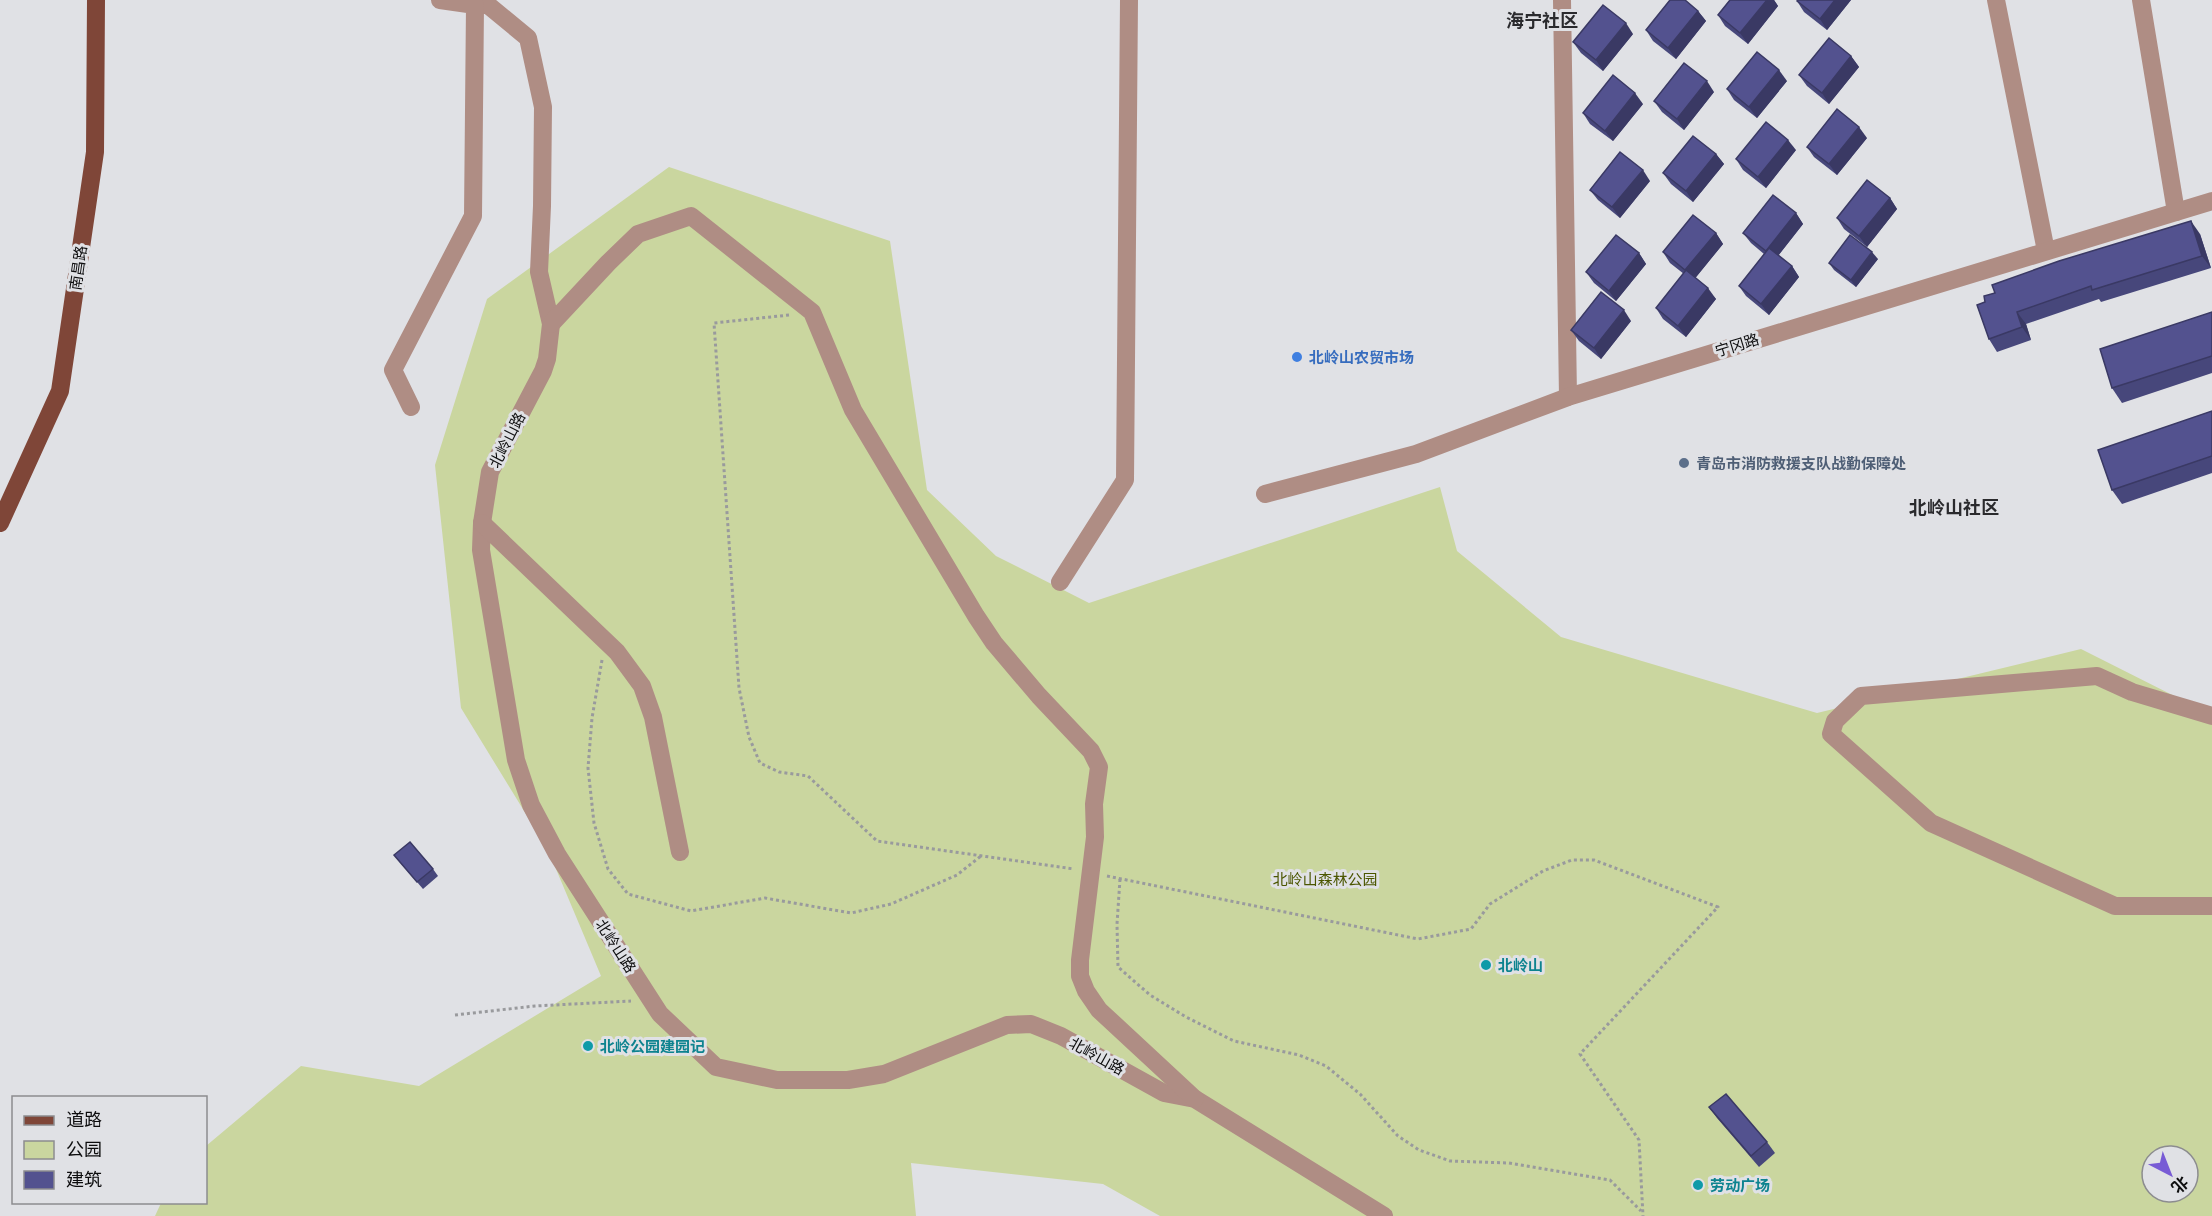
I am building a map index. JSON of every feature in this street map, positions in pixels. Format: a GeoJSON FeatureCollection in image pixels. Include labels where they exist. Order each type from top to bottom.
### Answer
{"type":"FeatureCollection","features":[{"type":"Feature","properties":{"kind":"main road","name":"南昌路"},"geometry":{"type":"LineString","coordinates":[[0,523],[60,391],[95,152],[96,0]]}},
{"type":"Feature","properties":{"kind":"street","name":"北岭山路"},"geometry":{"type":"LineString","coordinates":[[440,0],[488,5],[528,38],[543,107],[539,272],[551,324],[547,359],[543,371],[490,472],[482,523],[481,550],[516,760],[531,805],[557,854],[660,1014],[716,1067],[777,1080],[848,1080],[884,1074],[1007,1025],[1031,1024],[1061,1036],[1164,1093],[1195,1099]]}},
{"type":"Feature","properties":{"kind":"street"},"geometry":{"type":"LineString","coordinates":[[1060,582],[1125,480],[1129,0]]}},
{"type":"Feature","properties":{"kind":"street"},"geometry":{"type":"LineString","coordinates":[[1562,0],[1568,397]]}},
{"type":"Feature","properties":{"kind":"street"},"geometry":{"type":"LineString","coordinates":[[1996,0],[2046,251]]}},
{"type":"Feature","properties":{"kind":"street"},"geometry":{"type":"LineString","coordinates":[[2141,0],[2176,212]]}},
{"type":"Feature","properties":{"kind":"street"},"geometry":{"type":"LineString","coordinates":[[411,408],[393,370],[473,216],[475,2]]}},
{"type":"Feature","properties":{"kind":"street","name":"宁冈路"},"geometry":{"type":"LineString","coordinates":[[1265,494],[1416,454],[1568,397],[2212,201]]}},
{"type":"Feature","properties":{"kind":"street","name":"北岭山路"},"geometry":{"type":"LineString","coordinates":[[551,324],[638,234],[691,216],[812,312],[853,410],[976,616],[994,643],[1031,688],[1091,751],[1099,767],[1094,804],[1095,837],[1080,960],[1080,976],[1086,991],[1099,1010],[1195,1099],[1384,1216]]}},
{"type":"Feature","properties":{"kind":"street"},"geometry":{"type":"LineString","coordinates":[[482,523],[617,652],[642,686],[653,717],[680,852]]}},
{"type":"Feature","properties":{"kind":"street"},"geometry":{"type":"LineString","coordinates":[[2212,716],[2132,692],[2097,676],[1861,696],[1835,721],[1832,734],[1931,823],[1942,828],[2115,906],[2212,906]]}},
{"type":"Feature","properties":{"kind":"path"},"geometry":{"type":"LineString","coordinates":[[812,312],[714,323],[738,688],[749,737],[760,762],[779,772],[808,776],[877,841],[1078,870]]}},
{"type":"Feature","properties":{"kind":"path"},"geometry":{"type":"LineString","coordinates":[[607,642],[592,718],[588,768],[594,823],[608,868],[628,894],[691,911],[765,898],[851,913],[891,904],[957,875],[981,856]]}},
{"type":"Feature","properties":{"kind":"path"},"geometry":{"type":"LineString","coordinates":[[1126,880],[1418,939],[1471,929],[1490,904],[1543,871],[1572,860],[1594,860],[1718,907],[1580,1054],[1639,1140],[1642,1214]]}},
{"type":"Feature","properties":{"kind":"path"},"geometry":{"type":"LineString","coordinates":[[1120,878],[1117,924],[1118,968],[1150,995],[1186,1017],[1234,1041],[1299,1056],[1326,1066],[1360,1094],[1398,1136],[1419,1150],[1450,1161],[1509,1163],[1610,1180],[1642,1214]]}},
{"type":"Feature","properties":{"kind":"path"},"geometry":{"type":"LineString","coordinates":[[455,1015],[535,1006],[638,1001],[660,1014]]}},
{"type":"Feature","properties":{"kind":"green space","name":"北岭山森林公园"},"geometry":{"type":"Polygon","coordinates":[[[669,167],[890,241],[927,490],[996,556],[1089,603],[1440,487],[1457,551],[1561,637],[1817,713],[2081,649],[2212,715],[2212,1216],[1160,1216],[1103,1184],[911,1163],[916,1216],[155,1216],[161,1204],[207,1204],[207,1145],[301,1066],[419,1086],[601,976],[548,850],[461,708],[435,465],[487,299],[669,167]]]}},
{"type":"Feature","properties":{"kind":"building"},"geometry":{"type":"Polygon","coordinates":[[[1670,0],[1685,0],[1698,11],[1668,48],[1646,30],[1670,0]]]}},
{"type":"Feature","properties":{"kind":"building"},"geometry":{"type":"Polygon","coordinates":[[[1730,0],[1767,0],[1740,33],[1718,15],[1730,0]]]}},
{"type":"Feature","properties":{"kind":"building"},"geometry":{"type":"Polygon","coordinates":[[[1798,0],[1835,0],[1820,19],[1798,0]]]}},
{"type":"Feature","properties":{"kind":"building"},"geometry":{"type":"Polygon","coordinates":[[[1603,5],[1626,23],[1596,60],[1573,42],[1603,5]]]}},
{"type":"Feature","properties":{"kind":"building"},"geometry":{"type":"Polygon","coordinates":[[[1829,38],[1851,56],[1822,93],[1799,75],[1829,38]]]}},
{"type":"Feature","properties":{"kind":"building"},"geometry":{"type":"Polygon","coordinates":[[[1757,52],[1779,70],[1749,107],[1727,89],[1757,52]]]}},
{"type":"Feature","properties":{"kind":"building"},"geometry":{"type":"Polygon","coordinates":[[[1684,63],[1707,81],[1677,119],[1654,101],[1684,63]]]}},
{"type":"Feature","properties":{"kind":"building"},"geometry":{"type":"Polygon","coordinates":[[[1613,75],[1635,93],[1605,131],[1583,113],[1613,75]]]}},
{"type":"Feature","properties":{"kind":"building"},"geometry":{"type":"Polygon","coordinates":[[[1837,109],[1859,127],[1829,164],[1807,147],[1837,109]]]}},
{"type":"Feature","properties":{"kind":"building"},"geometry":{"type":"Polygon","coordinates":[[[1766,122],[1788,140],[1758,177],[1736,159],[1766,122]]]}},
{"type":"Feature","properties":{"kind":"building"},"geometry":{"type":"Polygon","coordinates":[[[1693,136],[1716,154],[1686,191],[1663,173],[1693,136]]]}},
{"type":"Feature","properties":{"kind":"building"},"geometry":{"type":"Polygon","coordinates":[[[1620,152],[1643,170],[1612,207],[1590,190],[1620,152]]]}},
{"type":"Feature","properties":{"kind":"building"},"geometry":{"type":"Polygon","coordinates":[[[1867,180],[1890,198],[1859,236],[1837,218],[1867,180]]]}},
{"type":"Feature","properties":{"kind":"building"},"geometry":{"type":"Polygon","coordinates":[[[1773,195],[1796,213],[1766,251],[1743,233],[1773,195]]]}},
{"type":"Feature","properties":{"kind":"building"},"geometry":{"type":"Polygon","coordinates":[[[1693,215],[1716,233],[1685,270],[1663,252],[1693,215]]]}},
{"type":"Feature","properties":{"kind":"building"},"geometry":{"type":"Polygon","coordinates":[[[2191,221],[2202,256],[2092,290],[2091,286],[2017,312],[2022,327],[1989,339],[1977,305],[1985,302],[1984,296],[1995,293],[1992,285],[2059,261],[2191,221]]]}},
{"type":"Feature","properties":{"kind":"building"},"geometry":{"type":"Polygon","coordinates":[[[1616,235],[1639,253],[1609,291],[1586,272],[1616,235]]]}},
{"type":"Feature","properties":{"kind":"building"},"geometry":{"type":"Polygon","coordinates":[[[1850,235],[1872,252],[1851,280],[1829,263],[1850,235]]]}},
{"type":"Feature","properties":{"kind":"building"},"geometry":{"type":"Polygon","coordinates":[[[1769,248],[1792,266],[1761,304],[1739,286],[1769,248]]]}},
{"type":"Feature","properties":{"kind":"building"},"geometry":{"type":"Polygon","coordinates":[[[1686,270],[1708,288],[1678,326],[1656,308],[1686,270]]]}},
{"type":"Feature","properties":{"kind":"building"},"geometry":{"type":"Polygon","coordinates":[[[1601,292],[1624,310],[1594,348],[1571,330],[1601,292]]]}},
{"type":"Feature","properties":{"kind":"building"},"geometry":{"type":"Polygon","coordinates":[[[2212,312],[2212,356],[2112,388],[2100,349],[2212,312]]]}},
{"type":"Feature","properties":{"kind":"building"},"geometry":{"type":"Polygon","coordinates":[[[2212,411],[2212,456],[2112,490],[2098,450],[2212,411]]]}},
{"type":"Feature","properties":{"kind":"building"},"geometry":{"type":"Polygon","coordinates":[[[410,842],[433,869],[417,882],[394,855],[410,842]]]}},
{"type":"Feature","properties":{"kind":"building"},"geometry":{"type":"Polygon","coordinates":[[[1726,1094],[1767,1142],[1751,1156],[1709,1107],[1726,1094]]]}},
{"type":"Feature","properties":{"kind":"place","name":"北岭山农贸市场"},"geometry":{"type":"Point","coordinates":[1297,357]}},
{"type":"Feature","properties":{"kind":"place","name":"青岛市消防救援支队战勤保障处"},"geometry":{"type":"Point","coordinates":[1684,463]}},
{"type":"Feature","properties":{"kind":"place","name":"北岭山"},"geometry":{"type":"Point","coordinates":[1486,965]}},
{"type":"Feature","properties":{"kind":"place","name":"北岭公园建园记"},"geometry":{"type":"Point","coordinates":[588,1046]}},
{"type":"Feature","properties":{"kind":"place","name":"劳动广场"},"geometry":{"type":"Point","coordinates":[1698,1185]}},
{"type":"Feature","properties":{"kind":"district","name":"海宁社区"},"geometry":{"type":"Point","coordinates":[1542,20]}},
{"type":"Feature","properties":{"kind":"district","name":"北岭山社区"},"geometry":{"type":"Point","coordinates":[1954,507]}}]}
